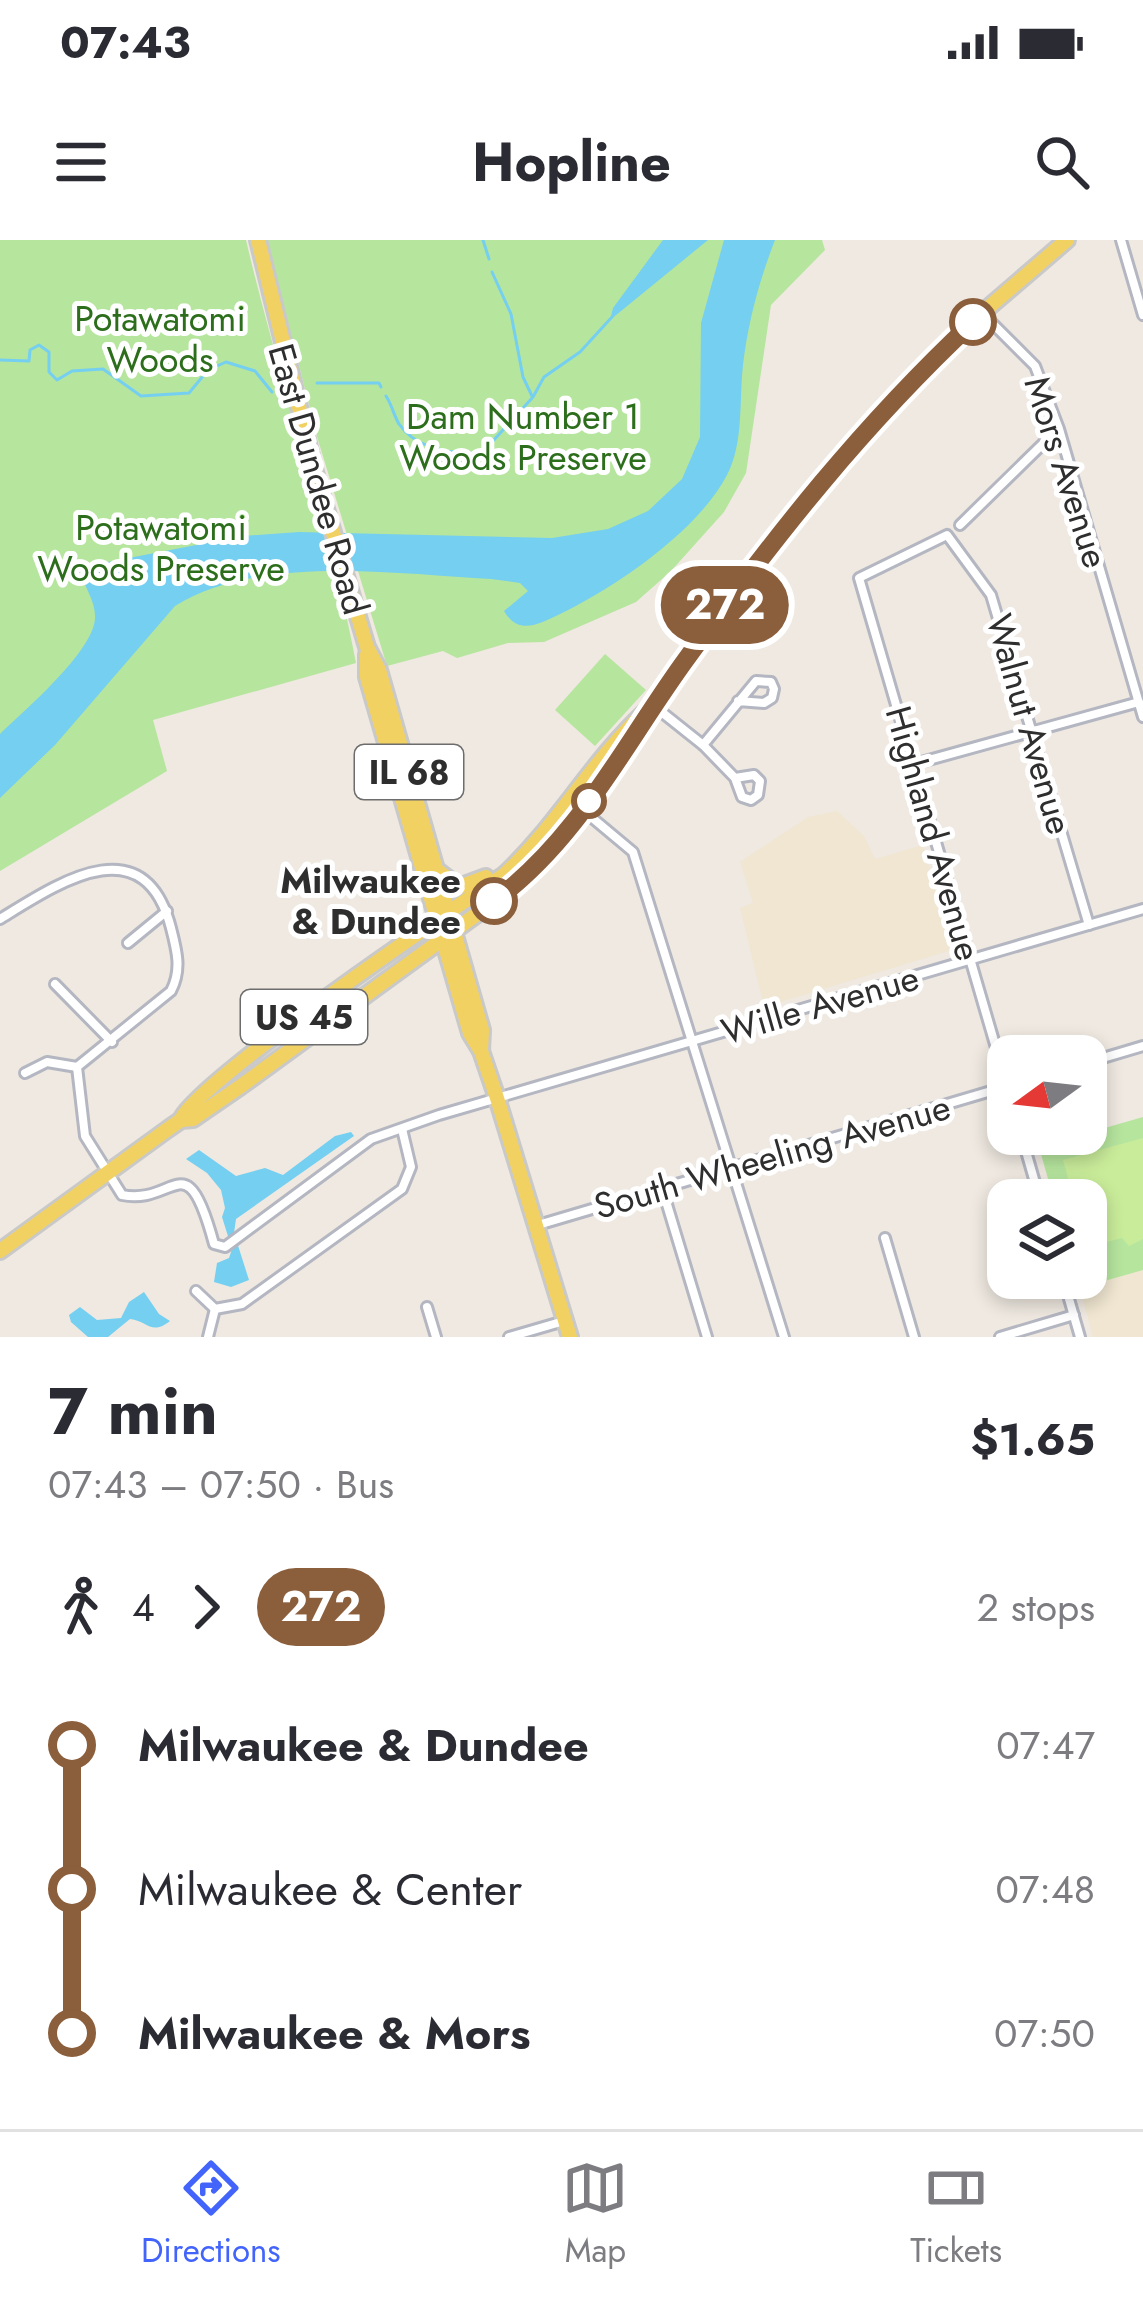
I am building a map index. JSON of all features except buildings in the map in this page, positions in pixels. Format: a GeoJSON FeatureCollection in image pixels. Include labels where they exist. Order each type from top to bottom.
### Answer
{"type":"FeatureCollection","features":[{"type":"Feature","properties":{"kind":"main road","name":"East Dundee Road"},"geometry":{"type":"LineString","coordinates":[[257,240],[331,527],[367,646],[379,670],[437,870],[442,917]]}},
{"type":"Feature","properties":{"kind":"main road","name":"US 45"},"geometry":{"type":"LineString","coordinates":[[0,1251],[181,1120],[193,1119],[241,1086],[521,881],[552,850],[633,743],[653,705],[818,482],[982,313],[1067,240]]}},
{"type":"Feature","properties":{"kind":"main road","name":"East Dundee Road"},"geometry":{"type":"LineString","coordinates":[[367,646],[367,677],[482,1030],[482,1051],[570,1337]]}},
{"type":"Feature","properties":{"kind":"main road","name":"US 45"},"geometry":{"type":"LineString","coordinates":[[181,1120],[186,1107],[504,875],[536,845],[623,732],[653,705]]}},
{"type":"Feature","properties":{"kind":"main road"},"geometry":{"type":"LineString","coordinates":[[437,870],[454,885],[470,886],[536,845]]}},
{"type":"Feature","properties":{"kind":"street"},"geometry":{"type":"LineString","coordinates":[[1121,240],[1143,315]]}},
{"type":"Feature","properties":{"kind":"street","name":"Mors Avenue"},"geometry":{"type":"LineString","coordinates":[[982,313],[1035,366],[1059,429],[1143,717]]}},
{"type":"Feature","properties":{"kind":"street"},"geometry":{"type":"LineString","coordinates":[[960,525],[1059,429]]}},
{"type":"Feature","properties":{"kind":"street","name":"Highland Avenue"},"geometry":{"type":"LineString","coordinates":[[947,535],[860,578],[993,1035]]}},
{"type":"Feature","properties":{"kind":"street","name":"Walnut Avenue"},"geometry":{"type":"LineString","coordinates":[[947,535],[992,595],[1089,925]]}},
{"type":"Feature","properties":{"kind":"street"},"geometry":{"type":"LineString","coordinates":[[703,745],[738,701],[756,681],[763,679],[774,689],[772,698],[764,703],[738,701]]}},
{"type":"Feature","properties":{"kind":"street"},"geometry":{"type":"LineString","coordinates":[[914,764],[1139,702]]}},
{"type":"Feature","properties":{"kind":"street"},"geometry":{"type":"LineString","coordinates":[[653,705],[735,778]]}},
{"type":"Feature","properties":{"kind":"street"},"geometry":{"type":"LineString","coordinates":[[583,810],[633,851],[784,1337]]}},
{"type":"Feature","properties":{"kind":"street"},"geometry":{"type":"LineString","coordinates":[[0,920],[65,879],[96,868],[123,871],[152,886],[167,910],[177,949],[178,976],[171,991],[112,1042],[77,1067],[47,1061],[25,1073]]}},
{"type":"Feature","properties":{"kind":"street","name":"Wille Avenue"},"geometry":{"type":"LineString","coordinates":[[109,1172],[128,1197],[173,1183],[185,1185],[203,1205],[214,1244],[225,1247],[371,1139],[1143,909]]}},
{"type":"Feature","properties":{"kind":"street"},"geometry":{"type":"LineString","coordinates":[[128,943],[167,910]]}},
{"type":"Feature","properties":{"kind":"street"},"geometry":{"type":"LineString","coordinates":[[55,984],[112,1042]]}},
{"type":"Feature","properties":{"kind":"street"},"geometry":{"type":"LineString","coordinates":[[1107,1057],[1143,1046]]}},
{"type":"Feature","properties":{"kind":"street"},"geometry":{"type":"LineString","coordinates":[[77,1067],[86,1136],[109,1172]]}},
{"type":"Feature","properties":{"kind":"street","name":"South Wheeling Avenue"},"geometry":{"type":"LineString","coordinates":[[536,1225],[987,1093]]}},
{"type":"Feature","properties":{"kind":"street"},"geometry":{"type":"LineString","coordinates":[[215,1309],[242,1304],[402,1189],[411,1167],[402,1129]]}},
{"type":"Feature","properties":{"kind":"street"},"geometry":{"type":"LineString","coordinates":[[662,1188],[707,1337]]}},
{"type":"Feature","properties":{"kind":"street"},"geometry":{"type":"LineString","coordinates":[[885,1238],[914,1337]]}},
{"type":"Feature","properties":{"kind":"street"},"geometry":{"type":"LineString","coordinates":[[196,1292],[215,1309]]}},
{"type":"Feature","properties":{"kind":"street"},"geometry":{"type":"LineString","coordinates":[[1069,1299],[1080,1337]]}},
{"type":"Feature","properties":{"kind":"street"},"geometry":{"type":"LineString","coordinates":[[427,1306],[436,1337]]}},
{"type":"Feature","properties":{"kind":"street"},"geometry":{"type":"LineString","coordinates":[[208,1337],[215,1309]]}},
{"type":"Feature","properties":{"kind":"street"},"geometry":{"type":"LineString","coordinates":[[1000,1337],[1074,1315]]}},
{"type":"Feature","properties":{"kind":"street"},"geometry":{"type":"LineString","coordinates":[[509,1337],[565,1321]]}},
{"type":"Feature","properties":{"kind":"shaded area"},"geometry":{"type":"Polygon","coordinates":[[[837,811],[864,836],[875,859],[923,845],[952,950],[764,1007],[740,908],[753,903],[740,862],[808,817],[837,811]]]}},
{"type":"Feature","properties":{"kind":"shaded area"},"geometry":{"type":"Polygon","coordinates":[[[1143,1270],[1143,1337],[1093,1337],[1083,1299],[1107,1299],[1107,1280],[1143,1270]]]}},
{"type":"Feature","properties":{"kind":"green space","name":"Potawatomi Woods Preserve"},"geometry":{"type":"Polygon","coordinates":[[[0,240],[246,240],[356,663],[153,720],[167,771],[0,871],[0,240]]]}},
{"type":"Feature","properties":{"kind":"green space","name":"Dam Number 1 Woods Preserve"},"geometry":{"type":"Polygon","coordinates":[[[267,240],[822,240],[825,250],[771,305],[746,473],[724,512],[671,571],[636,602],[544,642],[508,643],[457,658],[443,651],[387,666],[318,440],[267,240]]]}},
{"type":"Feature","properties":{"kind":"green space"},"geometry":{"type":"Polygon","coordinates":[[[605,654],[646,690],[595,746],[555,710],[605,654]]]}},
{"type":"Feature","properties":{"kind":"green space"},"geometry":{"type":"Polygon","coordinates":[[[1143,1117],[1143,1270],[1107,1280],[1107,1179],[1048,1179],[1041,1155],[1107,1155],[1107,1127],[1143,1117]]]}},
{"type":"Feature","properties":{"kind":"green space"},"geometry":{"type":"Polygon","coordinates":[[[1143,1138],[1143,1239],[1129,1246],[1122,1238],[1107,1242],[1107,1179],[1068,1179],[1063,1160],[1107,1155],[1107,1148],[1143,1138]]]}},
{"type":"Feature","properties":{"kind":"water"},"geometry":{"type":"Polygon","coordinates":[[[663,240],[708,240],[610,320],[613,308],[663,240]]]}},
{"type":"Feature","properties":{"kind":"water"},"geometry":{"type":"Polygon","coordinates":[[[724,240],[775,240],[748,333],[736,449],[714,496],[653,556],[580,604],[528,626],[515,623],[504,611],[528,591],[520,583],[491,579],[328,571],[246,579],[209,590],[175,606],[55,745],[0,798],[0,734],[56,680],[92,632],[95,612],[81,573],[87,566],[243,536],[299,532],[552,538],[608,529],[648,511],[682,479],[700,437],[701,323],[724,240]]]}},
{"type":"Feature","properties":{"kind":"water"},"geometry":{"type":"Polygon","coordinates":[[[351,1132],[354,1136],[236,1219],[234,1233],[249,1280],[231,1287],[214,1282],[217,1263],[229,1258],[232,1249],[222,1217],[221,1190],[186,1159],[199,1150],[236,1176],[265,1168],[283,1175],[335,1136],[351,1132]]]}},
{"type":"Feature","properties":{"kind":"water"},"geometry":{"type":"Polygon","coordinates":[[[144,1292],[170,1321],[154,1327],[130,1319],[108,1337],[88,1337],[71,1322],[69,1315],[80,1307],[97,1320],[121,1318],[129,1302],[144,1292]]]}},
{"type":"Feature","properties":{"kind":"waterway"},"geometry":{"type":"LineString","coordinates":[[483,240],[489,259]]}},
{"type":"Feature","properties":{"kind":"waterway"},"geometry":{"type":"LineString","coordinates":[[492,272],[511,314],[523,377],[532,396]]}},
{"type":"Feature","properties":{"kind":"waterway"},"geometry":{"type":"LineString","coordinates":[[386,396],[399,424],[416,440],[448,451],[482,453],[533,397],[544,377],[580,352],[612,317]]}},
{"type":"Feature","properties":{"kind":"waterway"},"geometry":{"type":"LineString","coordinates":[[0,360],[29,361],[30,350],[39,345],[49,352],[49,372],[57,380],[72,371],[103,369],[141,396],[189,393],[208,370],[226,362],[255,371],[272,392]]}},
{"type":"Feature","properties":{"kind":"waterway"},"geometry":{"type":"LineString","coordinates":[[317,383],[379,383],[381,387]]}},
{"type":"Feature","properties":{"kind":"bus line","name":"272"},"geometry":{"type":"LineString","coordinates":[[494,901],[552,850],[818,482],[973,322]]}},
{"type":"Feature","properties":{"kind":"place","name":"Milwaukee & Dundee"},"geometry":{"type":"Point","coordinates":[494,901]}},
{"type":"Feature","properties":{"kind":"park label","name":"Potawatomi Woods"},"geometry":{"type":"Point","coordinates":[160,338]}}]}
